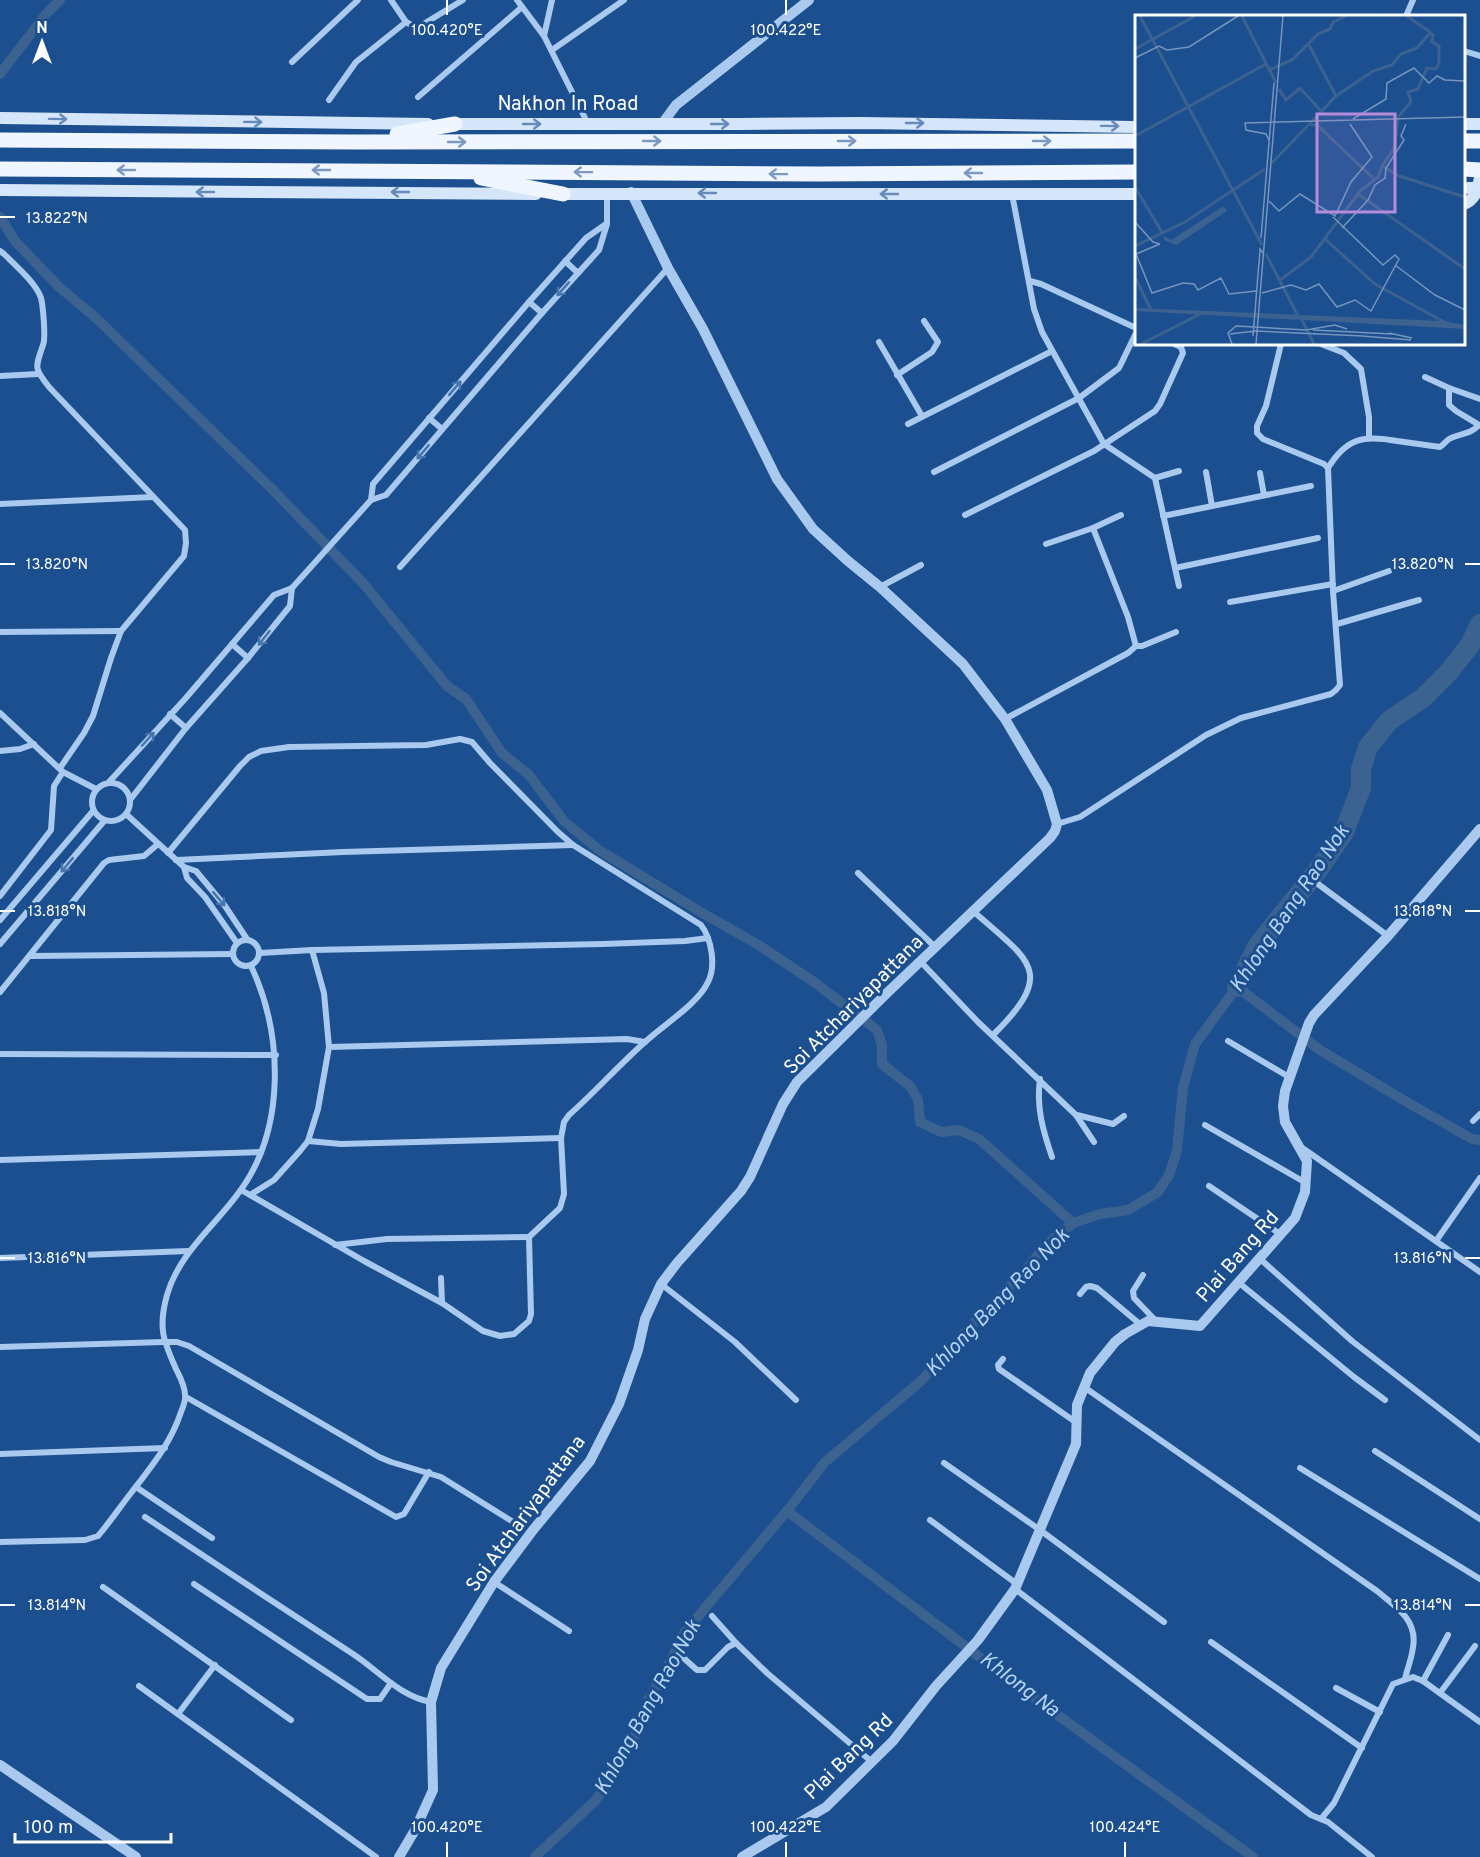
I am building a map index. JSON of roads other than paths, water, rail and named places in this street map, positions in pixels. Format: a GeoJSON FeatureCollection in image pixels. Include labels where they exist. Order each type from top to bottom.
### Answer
{"type":"FeatureCollection","features":[{"type":"Feature","properties":{"kind":"main road","name":"Nakhon In Road"},"geometry":{"type":"LineString","coordinates":[[0,118],[455,124],[873,123],[1135,127]]}},
{"type":"Feature","properties":{"kind":"main road"},"geometry":{"type":"LineString","coordinates":[[356,142],[455,124]]}},
{"type":"Feature","properties":{"kind":"main road","name":"Nakhon In Road"},"geometry":{"type":"LineString","coordinates":[[0,140],[1135,141]]}},
{"type":"Feature","properties":{"kind":"main road"},"geometry":{"type":"LineString","coordinates":[[0,170],[819,174],[1135,172]]}},
{"type":"Feature","properties":{"kind":"main road"},"geometry":{"type":"LineString","coordinates":[[443,171],[563,194]]}},
{"type":"Feature","properties":{"kind":"main road"},"geometry":{"type":"LineString","coordinates":[[1465,204],[1472,201],[1480,178]]}},
{"type":"Feature","properties":{"kind":"main road"},"geometry":{"type":"LineString","coordinates":[[0,190],[563,194],[607,192],[1135,194]]}},
{"type":"Feature","properties":{"kind":"street"},"geometry":{"type":"LineString","coordinates":[[292,62],[358,0]]}},
{"type":"Feature","properties":{"kind":"street"},"geometry":{"type":"LineString","coordinates":[[391,0],[406,22],[414,27],[419,27],[463,0]]}},
{"type":"Feature","properties":{"kind":"street"},"geometry":{"type":"LineString","coordinates":[[518,0],[552,50],[588,124]]}},
{"type":"Feature","properties":{"kind":"street"},"geometry":{"type":"LineString","coordinates":[[544,36],[552,0]]}},
{"type":"Feature","properties":{"kind":"street"},"geometry":{"type":"LineString","coordinates":[[552,50],[624,0]]}},
{"type":"Feature","properties":{"kind":"street"},"geometry":{"type":"LineString","coordinates":[[662,124],[676,105],[809,0]]}},
{"type":"Feature","properties":{"kind":"street"},"geometry":{"type":"LineString","coordinates":[[1406,15],[1413,0]]}},
{"type":"Feature","properties":{"kind":"street"},"geometry":{"type":"LineString","coordinates":[[418,97],[522,7]]}},
{"type":"Feature","properties":{"kind":"street"},"geometry":{"type":"LineString","coordinates":[[329,100],[356,62],[406,22]]}},
{"type":"Feature","properties":{"kind":"street"},"geometry":{"type":"LineString","coordinates":[[1465,51],[1480,56]]}},
{"type":"Feature","properties":{"kind":"street"},"geometry":{"type":"LineString","coordinates":[[109,782],[185,699],[274,595],[292,588],[371,500],[386,495],[599,250],[607,224],[607,192]]}},
{"type":"Feature","properties":{"kind":"street"},"geometry":{"type":"LineString","coordinates":[[631,192],[668,268],[703,329],[777,479],[813,529],[963,664],[1005,719],[1047,790],[1056,828],[1080,817],[1206,735],[1241,718],[1331,694],[1336,690],[1340,685],[1328,468],[1350,444],[1369,437],[1440,447],[1449,439],[1468,433],[1480,424],[1451,408],[1448,401],[1449,388]]}},
{"type":"Feature","properties":{"kind":"street"},"geometry":{"type":"LineString","coordinates":[[1012,194],[1034,309],[1042,332],[1104,444],[1155,478],[1179,586]]}},
{"type":"Feature","properties":{"kind":"street"},"geometry":{"type":"LineString","coordinates":[[371,500],[373,484],[429,418],[586,238],[607,224]]}},
{"type":"Feature","properties":{"kind":"street"},"geometry":{"type":"LineString","coordinates":[[0,251],[32,284],[41,298],[44,340],[36,364],[38,374],[185,530],[186,543],[184,556],[121,631],[93,716],[54,786],[51,831],[0,896]]}},
{"type":"Feature","properties":{"kind":"street"},"geometry":{"type":"LineString","coordinates":[[565,261],[578,273]]}},
{"type":"Feature","properties":{"kind":"street"},"geometry":{"type":"LineString","coordinates":[[400,567],[668,268]]}},
{"type":"Feature","properties":{"kind":"street"},"geometry":{"type":"LineString","coordinates":[[1030,281],[1135,327]]}},
{"type":"Feature","properties":{"kind":"street"},"geometry":{"type":"LineString","coordinates":[[529,302],[542,313]]}},
{"type":"Feature","properties":{"kind":"street"},"geometry":{"type":"LineString","coordinates":[[897,375],[936,347],[938,342],[924,321]]}},
{"type":"Feature","properties":{"kind":"street"},"geometry":{"type":"LineString","coordinates":[[934,472],[1079,398],[1119,368],[1135,337]]}},
{"type":"Feature","properties":{"kind":"street"},"geometry":{"type":"LineString","coordinates":[[879,342],[922,416]]}},
{"type":"Feature","properties":{"kind":"street"},"geometry":{"type":"LineString","coordinates":[[965,515],[1094,452],[1155,411],[1183,353],[1181,347],[1176,345]]}},
{"type":"Feature","properties":{"kind":"street"},"geometry":{"type":"LineString","coordinates":[[1281,345],[1266,406],[1257,426],[1257,433],[1263,439],[1324,464],[1328,468]]}},
{"type":"Feature","properties":{"kind":"street"},"geometry":{"type":"LineString","coordinates":[[1324,345],[1344,353],[1361,369],[1369,417],[1369,437]]}},
{"type":"Feature","properties":{"kind":"street"},"geometry":{"type":"LineString","coordinates":[[908,424],[1052,351]]}},
{"type":"Feature","properties":{"kind":"street"},"geometry":{"type":"LineString","coordinates":[[0,376],[38,374]]}},
{"type":"Feature","properties":{"kind":"street"},"geometry":{"type":"LineString","coordinates":[[1425,377],[1480,399]]}},
{"type":"Feature","properties":{"kind":"street"},"geometry":{"type":"LineString","coordinates":[[429,418],[442,429]]}},
{"type":"Feature","properties":{"kind":"street"},"geometry":{"type":"LineString","coordinates":[[1155,478],[1179,471]]}},
{"type":"Feature","properties":{"kind":"street"},"geometry":{"type":"LineString","coordinates":[[1206,472],[1212,506]]}},
{"type":"Feature","properties":{"kind":"street"},"geometry":{"type":"LineString","coordinates":[[1260,473],[1264,495]]}},
{"type":"Feature","properties":{"kind":"street"},"geometry":{"type":"LineString","coordinates":[[1163,516],[1311,486]]}},
{"type":"Feature","properties":{"kind":"street"},"geometry":{"type":"LineString","coordinates":[[0,504],[153,496]]}},
{"type":"Feature","properties":{"kind":"street"},"geometry":{"type":"LineString","coordinates":[[1046,544],[1092,528],[1121,514]]}},
{"type":"Feature","properties":{"kind":"street"},"geometry":{"type":"LineString","coordinates":[[1092,528],[1128,617],[1136,646]]}},
{"type":"Feature","properties":{"kind":"street"},"geometry":{"type":"LineString","coordinates":[[1175,568],[1318,538]]}},
{"type":"Feature","properties":{"kind":"street"},"geometry":{"type":"LineString","coordinates":[[879,587],[921,565]]}},
{"type":"Feature","properties":{"kind":"street"},"geometry":{"type":"LineString","coordinates":[[1230,602],[1333,587],[1389,571]]}},
{"type":"Feature","properties":{"kind":"street"},"geometry":{"type":"LineString","coordinates":[[130,800],[186,728],[290,606],[292,588]]}},
{"type":"Feature","properties":{"kind":"street"},"geometry":{"type":"LineString","coordinates":[[1336,624],[1419,600]]}},
{"type":"Feature","properties":{"kind":"street"},"geometry":{"type":"LineString","coordinates":[[0,632],[121,631]]}},
{"type":"Feature","properties":{"kind":"street"},"geometry":{"type":"LineString","coordinates":[[1005,719],[1128,653],[1136,646],[1142,646],[1176,632]]}},
{"type":"Feature","properties":{"kind":"street"},"geometry":{"type":"LineString","coordinates":[[232,644],[248,658]]}},
{"type":"Feature","properties":{"kind":"street"},"geometry":{"type":"LineString","coordinates":[[0,713],[61,770],[96,789]]}},
{"type":"Feature","properties":{"kind":"street"},"geometry":{"type":"LineString","coordinates":[[170,714],[186,728]]}},
{"type":"Feature","properties":{"kind":"street"},"geometry":{"type":"LineString","coordinates":[[168,853],[240,766],[249,757],[261,751],[290,747],[426,745],[460,740],[472,742],[490,763],[573,845],[701,925],[708,938],[712,964],[709,981],[704,990],[645,1041],[564,1122],[561,1138],[564,1194],[560,1208],[529,1237],[387,1239],[334,1245]]}},
{"type":"Feature","properties":{"kind":"street"},"geometry":{"type":"LineString","coordinates":[[0,751],[20,749],[34,744]]}},
{"type":"Feature","properties":{"kind":"street"},"geometry":{"type":"LineString","coordinates":[[109,782],[123,787],[130,800],[126,814],[112,821],[98,817],[91,803],[96,789],[109,782]]}},
{"type":"Feature","properties":{"kind":"street"},"geometry":{"type":"LineString","coordinates":[[12,930],[0,920],[93,811]]}},
{"type":"Feature","properties":{"kind":"street"},"geometry":{"type":"LineString","coordinates":[[126,814],[184,867],[196,871],[225,906],[247,939],[257,944],[260,953],[256,963],[251,966],[240,965],[233,954],[237,943],[247,939]]}},
{"type":"Feature","properties":{"kind":"street"},"geometry":{"type":"LineString","coordinates":[[0,944],[105,820]]}},
{"type":"Feature","properties":{"kind":"street","name":"Soi Atchariyapattana"},"geometry":{"type":"LineString","coordinates":[[399,1857],[415,1830],[433,1790],[431,1702],[441,1668],[494,1582],[590,1461],[619,1404],[638,1350],[645,1319],[661,1284],[741,1191],[793,1088],[850,1029],[1056,828]]}},
{"type":"Feature","properties":{"kind":"street","name":"Plai Bang Rd"},"geometry":{"type":"LineString","coordinates":[[742,1857],[826,1807],[893,1741],[936,1686],[978,1640],[1016,1586],[1076,1444],[1077,1405],[1084,1387],[1090,1373],[1115,1342],[1148,1321],[1200,1326],[1295,1218],[1305,1192],[1307,1161],[1285,1122],[1283,1106],[1289,1077],[1309,1023],[1480,829]]}},
{"type":"Feature","properties":{"kind":"street"},"geometry":{"type":"LineString","coordinates":[[0,992],[104,863],[109,860],[144,856],[158,844]]}},
{"type":"Feature","properties":{"kind":"street"},"geometry":{"type":"LineString","coordinates":[[176,860],[573,845]]}},
{"type":"Feature","properties":{"kind":"street"},"geometry":{"type":"LineString","coordinates":[[184,867],[188,878],[205,897],[237,943]]}},
{"type":"Feature","properties":{"kind":"street"},"geometry":{"type":"LineString","coordinates":[[858,873],[935,947]]}},
{"type":"Feature","properties":{"kind":"street"},"geometry":{"type":"LineString","coordinates":[[1318,884],[1388,936]]}},
{"type":"Feature","properties":{"kind":"street"},"geometry":{"type":"LineString","coordinates":[[973,911],[1017,950],[1030,970],[1031,980],[1028,993],[1013,1016],[993,1035]]}},
{"type":"Feature","properties":{"kind":"street"},"geometry":{"type":"LineString","coordinates":[[260,953],[603,944],[708,938]]}},
{"type":"Feature","properties":{"kind":"street"},"geometry":{"type":"LineString","coordinates":[[250,1196],[274,1180],[308,1141],[318,1109],[329,1047],[324,993],[312,950]]}},
{"type":"Feature","properties":{"kind":"street"},"geometry":{"type":"LineString","coordinates":[[31,956],[233,954]]}},
{"type":"Feature","properties":{"kind":"street"},"geometry":{"type":"LineString","coordinates":[[920,961],[1076,1115],[1094,1142]]}},
{"type":"Feature","properties":{"kind":"street"},"geometry":{"type":"LineString","coordinates":[[0,1542],[94,1538],[100,1534],[136,1487],[175,1431],[186,1397],[164,1342],[162,1327],[167,1295],[189,1251],[241,1190],[261,1152],[274,1101],[276,1055],[262,988],[251,966]]}},
{"type":"Feature","properties":{"kind":"street"},"geometry":{"type":"LineString","coordinates":[[329,1047],[618,1039],[645,1041]]}},
{"type":"Feature","properties":{"kind":"street"},"geometry":{"type":"LineString","coordinates":[[1228,1041],[1289,1077]]}},
{"type":"Feature","properties":{"kind":"street"},"geometry":{"type":"LineString","coordinates":[[0,1054],[276,1055]]}},
{"type":"Feature","properties":{"kind":"street"},"geometry":{"type":"LineString","coordinates":[[1040,1079],[1038,1095],[1040,1118],[1052,1157]]}},
{"type":"Feature","properties":{"kind":"street"},"geometry":{"type":"LineString","coordinates":[[1473,1121],[1480,1114]]}},
{"type":"Feature","properties":{"kind":"street"},"geometry":{"type":"LineString","coordinates":[[1076,1115],[1113,1124],[1124,1116]]}},
{"type":"Feature","properties":{"kind":"street"},"geometry":{"type":"LineString","coordinates":[[1205,1125],[1305,1183]]}},
{"type":"Feature","properties":{"kind":"street"},"geometry":{"type":"LineString","coordinates":[[308,1141],[341,1144],[561,1138]]}},
{"type":"Feature","properties":{"kind":"street"},"geometry":{"type":"LineString","coordinates":[[1298,1145],[1479,1268]]}},
{"type":"Feature","properties":{"kind":"street"},"geometry":{"type":"LineString","coordinates":[[0,1160],[261,1152]]}},
{"type":"Feature","properties":{"kind":"street"},"geometry":{"type":"LineString","coordinates":[[1436,1240],[1480,1178]]}},
{"type":"Feature","properties":{"kind":"street"},"geometry":{"type":"LineString","coordinates":[[1209,1186],[1280,1234]]}},
{"type":"Feature","properties":{"kind":"street"},"geometry":{"type":"LineString","coordinates":[[241,1190],[334,1245],[442,1303],[483,1331],[500,1336],[514,1334],[529,1321],[531,1314],[529,1237]]}},
{"type":"Feature","properties":{"kind":"street"},"geometry":{"type":"LineString","coordinates":[[0,1258],[189,1251]]}},
{"type":"Feature","properties":{"kind":"street"},"geometry":{"type":"LineString","coordinates":[[1259,1258],[1352,1341],[1480,1440]]}},
{"type":"Feature","properties":{"kind":"street"},"geometry":{"type":"LineString","coordinates":[[1143,1275],[1133,1291],[1134,1298],[1156,1321]]}},
{"type":"Feature","properties":{"kind":"street"},"geometry":{"type":"LineString","coordinates":[[441,1278],[442,1303]]}},
{"type":"Feature","properties":{"kind":"street"},"geometry":{"type":"LineString","coordinates":[[1238,1282],[1385,1400]]}},
{"type":"Feature","properties":{"kind":"street"},"geometry":{"type":"LineString","coordinates":[[661,1284],[735,1342],[796,1400]]}},
{"type":"Feature","properties":{"kind":"street"},"geometry":{"type":"LineString","coordinates":[[1080,1294],[1086,1287],[1096,1288],[1141,1325]]}},
{"type":"Feature","properties":{"kind":"street"},"geometry":{"type":"LineString","coordinates":[[0,1347],[164,1342],[177,1342],[189,1346],[379,1457],[441,1477],[518,1525]]}},
{"type":"Feature","properties":{"kind":"street"},"geometry":{"type":"LineString","coordinates":[[1002,1359],[998,1365],[999,1369],[1077,1423]]}},
{"type":"Feature","properties":{"kind":"street"},"geometry":{"type":"LineString","coordinates":[[1084,1387],[1377,1591],[1403,1613],[1412,1624],[1414,1633],[1405,1679]]}},
{"type":"Feature","properties":{"kind":"street"},"geometry":{"type":"LineString","coordinates":[[186,1397],[396,1517],[404,1514],[429,1472]]}},
{"type":"Feature","properties":{"kind":"street"},"geometry":{"type":"LineString","coordinates":[[0,1454],[165,1448]]}},
{"type":"Feature","properties":{"kind":"street"},"geometry":{"type":"LineString","coordinates":[[1376,1451],[1480,1519]]}},
{"type":"Feature","properties":{"kind":"street"},"geometry":{"type":"LineString","coordinates":[[944,1463],[1040,1530],[1164,1622]]}},
{"type":"Feature","properties":{"kind":"street"},"geometry":{"type":"LineString","coordinates":[[1300,1468],[1480,1579]]}},
{"type":"Feature","properties":{"kind":"street"},"geometry":{"type":"LineString","coordinates":[[136,1487],[212,1538]]}},
{"type":"Feature","properties":{"kind":"street"},"geometry":{"type":"LineString","coordinates":[[145,1518],[366,1663],[403,1692],[431,1702]]}},
{"type":"Feature","properties":{"kind":"street"},"geometry":{"type":"LineString","coordinates":[[930,1520],[1311,1815],[1328,1822],[1372,1857]]}},
{"type":"Feature","properties":{"kind":"street"},"geometry":{"type":"LineString","coordinates":[[494,1582],[569,1630]]}},
{"type":"Feature","properties":{"kind":"street"},"geometry":{"type":"LineString","coordinates":[[194,1584],[367,1699],[380,1699],[391,1683]]}},
{"type":"Feature","properties":{"kind":"street"},"geometry":{"type":"LineString","coordinates":[[103,1587],[291,1720]]}},
{"type":"Feature","properties":{"kind":"street"},"geometry":{"type":"LineString","coordinates":[[712,1616],[767,1673],[872,1762]]}},
{"type":"Feature","properties":{"kind":"street"},"geometry":{"type":"LineString","coordinates":[[1423,1681],[1448,1635]]}},
{"type":"Feature","properties":{"kind":"street"},"geometry":{"type":"LineString","coordinates":[[679,1654],[697,1670],[705,1670],[736,1642]]}},
{"type":"Feature","properties":{"kind":"street"},"geometry":{"type":"LineString","coordinates":[[1211,1642],[1362,1748]]}},
{"type":"Feature","properties":{"kind":"street"},"geometry":{"type":"LineString","coordinates":[[1440,1693],[1475,1646]]}},
{"type":"Feature","properties":{"kind":"street"},"geometry":{"type":"LineString","coordinates":[[178,1714],[215,1665]]}},
{"type":"Feature","properties":{"kind":"street"},"geometry":{"type":"LineString","coordinates":[[1321,1819],[1334,1803],[1394,1684],[1413,1677],[1423,1681],[1480,1722]]}},
{"type":"Feature","properties":{"kind":"street"},"geometry":{"type":"LineString","coordinates":[[139,1686],[376,1857]]}},
{"type":"Feature","properties":{"kind":"street"},"geometry":{"type":"LineString","coordinates":[[1336,1688],[1380,1712]]}},
{"type":"Feature","properties":{"kind":"street"},"geometry":{"type":"LineString","coordinates":[[0,1765],[136,1857]]}},
{"type":"Feature","properties":{"kind":"waterway"},"geometry":{"type":"LineString","coordinates":[[0,74],[46,14],[60,0]]}},
{"type":"Feature","properties":{"kind":"waterway"},"geometry":{"type":"LineString","coordinates":[[0,217],[15,241],[59,287],[95,317],[273,490],[363,583],[447,686],[466,699],[502,753],[529,775],[564,821],[599,850],[757,944],[814,982],[877,1030],[882,1045],[882,1064],[911,1087],[918,1100],[920,1122],[941,1132],[959,1130],[979,1139],[1073,1223]]}},
{"type":"Feature","properties":{"kind":"waterway","name":"Khlong Bang Rao Nok"},"geometry":{"type":"LineString","coordinates":[[1237,987],[1258,945],[1318,870],[1344,832],[1361,788],[1361,769],[1368,747],[1389,721],[1424,697],[1448,673],[1470,645],[1480,624]]}},
{"type":"Feature","properties":{"kind":"waterway","name":"Khlong Bang Rao Nok"},"geometry":{"type":"LineString","coordinates":[[535,1857],[595,1801],[612,1778],[639,1728],[648,1700],[684,1633],[787,1511],[825,1462],[921,1381],[1024,1272],[1046,1245],[1073,1223],[1100,1214],[1128,1210],[1158,1192],[1169,1175],[1177,1151],[1183,1088],[1195,1044],[1237,987],[1320,1050],[1472,1139],[1480,1140]]}},
{"type":"Feature","properties":{"kind":"waterway","name":"Khlong Na"},"geometry":{"type":"LineString","coordinates":[[787,1511],[1019,1687],[1253,1857]]}}]}
